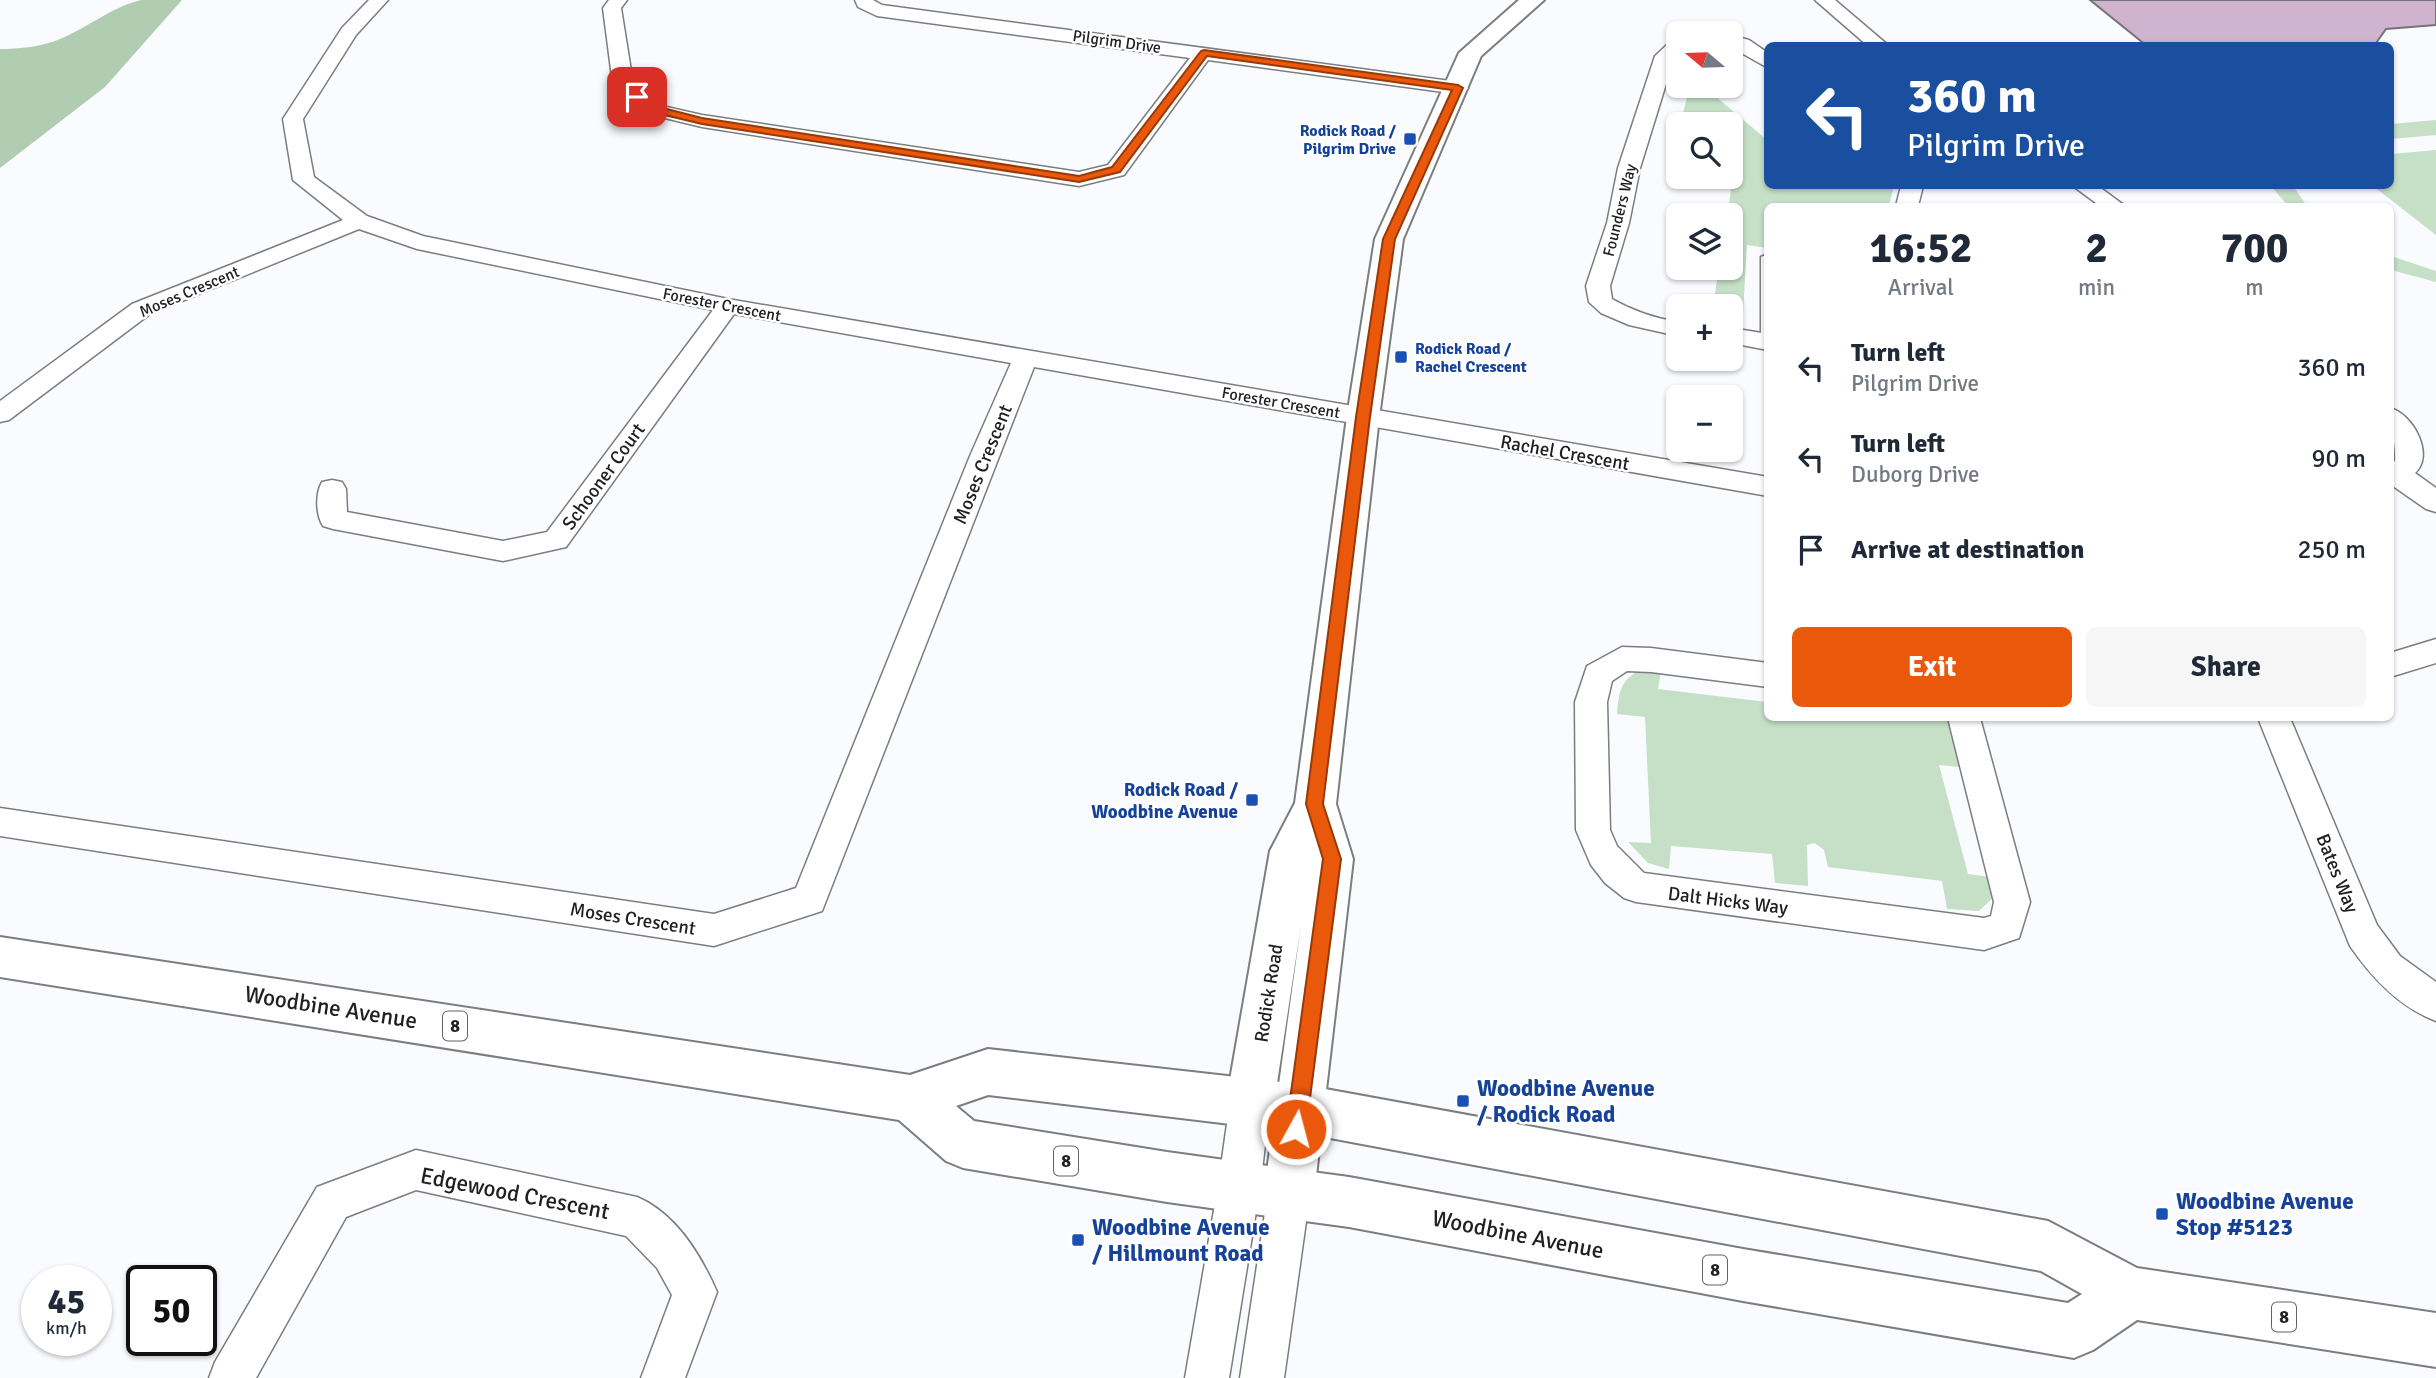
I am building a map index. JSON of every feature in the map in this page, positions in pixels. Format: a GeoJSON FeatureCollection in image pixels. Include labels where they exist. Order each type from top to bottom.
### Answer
{"type":"FeatureCollection","features":[{"type":"Feature","properties":{"kind":"main road","name":"Rodick Road"},"geometry":{"type":"LineString","coordinates":[[1250,1103],[1291,851],[1315,804],[1363,417],[1389,239],[1458,88],[1471,53],[1533,0]]}},
{"type":"Feature","properties":{"kind":"main road","name":"Rodick Road"},"geometry":{"type":"LineString","coordinates":[[1289,1192],[1332,859],[1315,804]]}},
{"type":"Feature","properties":{"kind":"main road","name":"Woodbine Avenue"},"geometry":{"type":"LineString","coordinates":[[0,957],[910,1098],[988,1072],[1298,1108],[2048,1247],[2131,1293],[2436,1340]]}},
{"type":"Feature","properties":{"kind":"main road","name":"Woodbine Avenue"},"geometry":{"type":"LineString","coordinates":[[910,1098],[963,1144],[1239,1187],[1289,1192],[1743,1275],[2074,1331],[2131,1293]]}},
{"type":"Feature","properties":{"kind":"street","name":"Forester Crescent"},"geometry":{"type":"LineString","coordinates":[[379,0],[349,32],[293,119],[304,180],[359,221],[417,242],[728,306],[1363,417]]}},
{"type":"Feature","properties":{"kind":"street"},"geometry":{"type":"LineString","coordinates":[[618,0],[612,8],[623,85],[651,108],[702,121],[1079,179],[1116,170],[1204,53]]}},
{"type":"Feature","properties":{"kind":"street","name":"Pilgrim Drive"},"geometry":{"type":"LineString","coordinates":[[864,0],[864,3],[877,9],[1458,88]]}},
{"type":"Feature","properties":{"kind":"street"},"geometry":{"type":"LineString","coordinates":[[1824,0],[1875,42]]}},
{"type":"Feature","properties":{"kind":"street"},"geometry":{"type":"LineString","coordinates":[[1743,45],[1764,59]]}},
{"type":"Feature","properties":{"kind":"street","name":"Founders Way"},"geometry":{"type":"LineString","coordinates":[[1666,55],[1629,168],[1618,223],[1598,286],[1601,302],[1617,312],[1652,325],[1666,327]]}},
{"type":"Feature","properties":{"kind":"street"},"geometry":{"type":"LineString","coordinates":[[2088,189],[2110,203]]}},
{"type":"Feature","properties":{"kind":"street","name":"Moses Crescent"},"geometry":{"type":"LineString","coordinates":[[0,414],[141,309],[359,221]]}},
{"type":"Feature","properties":{"kind":"street","name":"Schooner Court"},"geometry":{"type":"LineString","coordinates":[[332,489],[333,519],[503,551],[556,540],[728,306]]}},
{"type":"Feature","properties":{"kind":"street"},"geometry":{"type":"LineString","coordinates":[[1743,338],[1764,342]]}},
{"type":"Feature","properties":{"kind":"street","name":"Moses Crescent"},"geometry":{"type":"LineString","coordinates":[[0,822],[714,930],[808,900],[979,468],[1026,357]]}},
{"type":"Feature","properties":{"kind":"street","name":"Rachel Crescent"},"geometry":{"type":"LineString","coordinates":[[1363,417],[1764,486]]}},
{"type":"Feature","properties":{"kind":"street"},"geometry":{"type":"LineString","coordinates":[[2394,421],[2409,442],[2408,465],[2394,473]]}},
{"type":"Feature","properties":{"kind":"street"},"geometry":{"type":"LineString","coordinates":[[2394,475],[2436,502]]}},
{"type":"Feature","properties":{"kind":"street"},"geometry":{"type":"LineString","coordinates":[[2394,664],[2436,651]]}},
{"type":"Feature","properties":{"kind":"street","name":"Dalt Hicks Way"},"geometry":{"type":"LineString","coordinates":[[1764,674],[1651,660],[1622,659],[1598,674],[1591,702],[1593,830],[1610,864],[1636,887],[1984,934],[2006,927],[2012,902],[1965,721]]}},
{"type":"Feature","properties":{"kind":"street","name":"Bates Way"},"geometry":{"type":"LineString","coordinates":[[2275,721],[2363,935],[2388,968],[2436,1004]]}},
{"type":"Feature","properties":{"kind":"street","name":"Rodick Road"},"geometry":{"type":"LineString","coordinates":[[1207,1378],[1239,1187],[1250,1103]]}},
{"type":"Feature","properties":{"kind":"street","name":"Edgewood Crescent"},"geometry":{"type":"LineString","coordinates":[[231,1378],[332,1202],[416,1170],[638,1219],[672,1253],[695,1292],[663,1378]]}},
{"type":"Feature","properties":{"kind":"street"},"geometry":{"type":"LineString","coordinates":[[1262,1378],[1289,1192]]}},
{"type":"Feature","properties":{"kind":"green space"},"geometry":{"type":"Polygon","coordinates":[[[141,0],[182,0],[105,87],[0,168],[0,49],[55,41],[118,8],[141,0]]]}},
{"type":"Feature","properties":{"kind":"green space"},"geometry":{"type":"Polygon","coordinates":[[[1687,98],[1718,98],[1734,112],[1683,112],[1687,98]]]}},
{"type":"Feature","properties":{"kind":"green space"},"geometry":{"type":"Polygon","coordinates":[[[1743,120],[1764,137],[1764,189],[1893,189],[1890,203],[1764,203],[1764,248],[1747,245],[1743,313],[1743,294],[1715,294],[1717,280],[1743,280],[1743,203],[1729,203],[1731,189],[1743,189],[1743,120]]]}},
{"type":"Feature","properties":{"kind":"green space"},"geometry":{"type":"Polygon","coordinates":[[[2436,120],[2436,135],[2394,139],[2394,124],[2436,120]]]}},
{"type":"Feature","properties":{"kind":"green space"},"geometry":{"type":"Polygon","coordinates":[[[2436,150],[2436,235],[2377,189],[2394,189],[2394,154],[2436,150]]]}},
{"type":"Feature","properties":{"kind":"green space"},"geometry":{"type":"Polygon","coordinates":[[[2274,189],[2295,189],[2305,203],[2285,203],[2274,189]]]}},
{"type":"Feature","properties":{"kind":"green space"},"geometry":{"type":"Polygon","coordinates":[[[2394,257],[2436,271],[2436,282],[2394,271],[2394,257]]]}},
{"type":"Feature","properties":{"kind":"green space"},"geometry":{"type":"Polygon","coordinates":[[[1638,671],[1661,671],[1658,689],[1764,702],[1764,721],[1955,721],[1969,768],[1939,765],[1968,874],[2000,878],[1998,893],[1979,911],[1947,909],[1942,881],[1828,867],[1824,850],[1815,843],[1807,845],[1808,886],[1775,883],[1772,854],[1671,846],[1669,869],[1648,863],[1628,842],[1651,843],[1645,717],[1617,714],[1624,684],[1638,671]]]}},
{"type":"Feature","properties":{"kind":"building"},"geometry":{"type":"Polygon","coordinates":[[[2090,0],[2436,0],[2436,25],[2386,29],[2377,42],[2142,42],[2090,0]]]}},
{"type":"Feature","properties":{"kind":"place","name":"Rodick Road / Pilgrim Drive"},"geometry":{"type":"Point","coordinates":[1410,139]}},
{"type":"Feature","properties":{"kind":"place","name":"Rodick Road / Rachel Crescent"},"geometry":{"type":"Point","coordinates":[1401,357]}},
{"type":"Feature","properties":{"kind":"place","name":"Rodick Road / Woodbine Avenue"},"geometry":{"type":"Point","coordinates":[1252,800]}},
{"type":"Feature","properties":{"kind":"place","name":"Woodbine Avenue / Rodick Road"},"geometry":{"type":"Point","coordinates":[1463,1101]}},
{"type":"Feature","properties":{"kind":"place","name":"Woodbine Avenue Stop #5123"},"geometry":{"type":"Point","coordinates":[2162,1214]}},
{"type":"Feature","properties":{"kind":"place","name":"Woodbine Avenue / Hillmount Road"},"geometry":{"type":"Point","coordinates":[1078,1240]}},
{"type":"Feature","properties":{"kind":"route"},"geometry":{"type":"LineString","coordinates":[[637,97],[651,108],[702,121],[1079,179],[1116,170],[1204,53],[1458,88],[1389,239],[1363,417],[1315,804],[1332,859],[1296,1129]]}}]}
